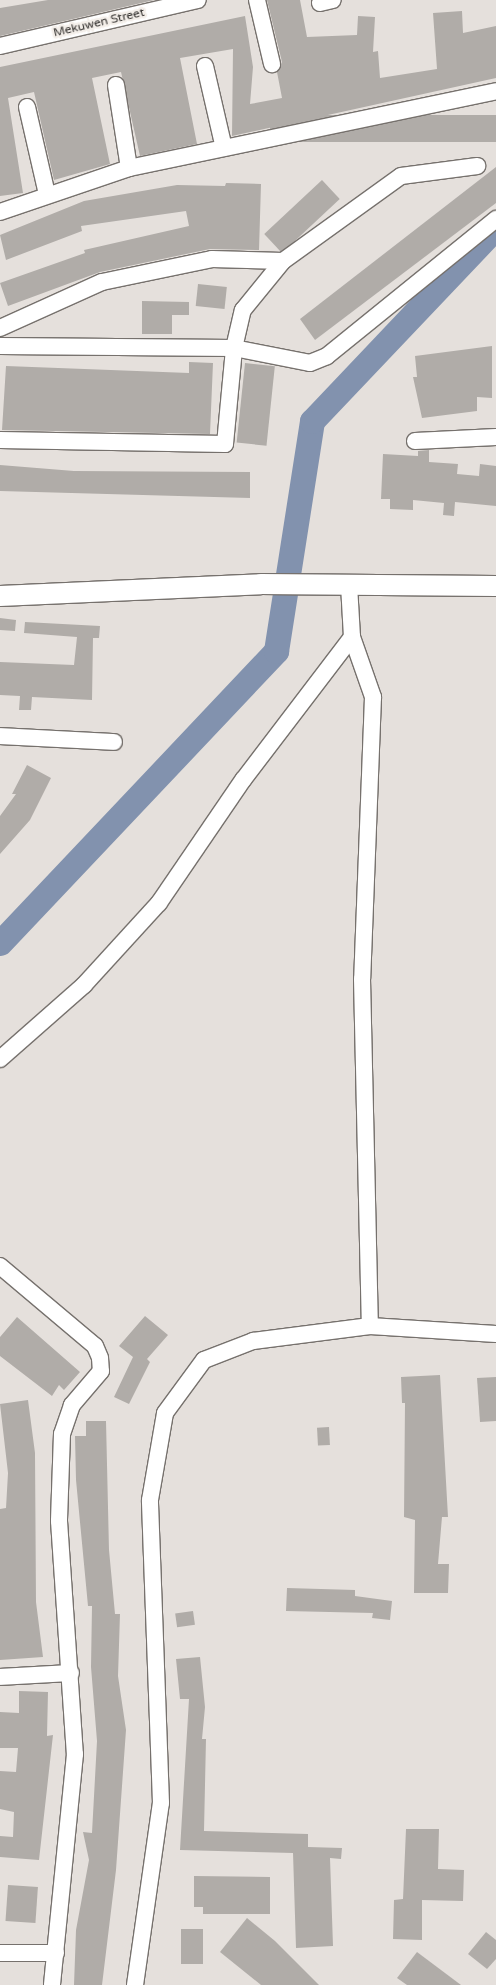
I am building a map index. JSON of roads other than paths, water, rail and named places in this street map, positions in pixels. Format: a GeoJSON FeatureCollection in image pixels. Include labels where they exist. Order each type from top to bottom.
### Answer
{"type":"FeatureCollection","features":[{"type":"Feature","properties":{"kind":"street","name":"Mekuwen Street"},"geometry":{"type":"LineString","coordinates":[[0,46],[198,0]]}},
{"type":"Feature","properties":{"kind":"street"},"geometry":{"type":"LineString","coordinates":[[257,0],[272,64]]}},
{"type":"Feature","properties":{"kind":"street"},"geometry":{"type":"LineString","coordinates":[[205,66],[224,148]]}},
{"type":"Feature","properties":{"kind":"street"},"geometry":{"type":"LineString","coordinates":[[116,86],[129,168]]}},
{"type":"Feature","properties":{"kind":"street"},"geometry":{"type":"LineString","coordinates":[[0,212],[47,194],[129,168],[496,91]]}},
{"type":"Feature","properties":{"kind":"street"},"geometry":{"type":"LineString","coordinates":[[27,106],[47,194]]}},
{"type":"Feature","properties":{"kind":"street"},"geometry":{"type":"LineString","coordinates":[[0,440],[222,446],[229,435],[234,348],[243,310],[283,261],[401,176],[478,166]]}},
{"type":"Feature","properties":{"kind":"street"},"geometry":{"type":"LineString","coordinates":[[0,346],[234,348],[310,363],[318,361],[496,218]]}},
{"type":"Feature","properties":{"kind":"street"},"geometry":{"type":"LineString","coordinates":[[0,328],[102,282],[212,259],[283,261]]}},
{"type":"Feature","properties":{"kind":"street"},"geometry":{"type":"LineString","coordinates":[[415,441],[496,437]]}},
{"type":"Feature","properties":{"kind":"street"},"geometry":{"type":"LineString","coordinates":[[0,596],[278,584],[496,586]]}},
{"type":"Feature","properties":{"kind":"street"},"geometry":{"type":"LineString","coordinates":[[349,585],[352,637],[373,697],[362,979],[370,1326]]}},
{"type":"Feature","properties":{"kind":"street"},"geometry":{"type":"LineString","coordinates":[[0,1059],[84,985],[159,903],[243,780],[352,637]]}},
{"type":"Feature","properties":{"kind":"street"},"geometry":{"type":"LineString","coordinates":[[0,736],[114,742]]}},
{"type":"Feature","properties":{"kind":"street"},"geometry":{"type":"LineString","coordinates":[[0,1266],[95,1346],[100,1358],[101,1371],[72,1405],[62,1434],[59,1521],[71,1673],[75,1775],[52,1985]]}},
{"type":"Feature","properties":{"kind":"street"},"geometry":{"type":"LineString","coordinates":[[135,1985],[161,1803],[150,1500],[165,1414],[204,1360],[228,1349],[253,1341],[370,1326],[496,1334]]}},
{"type":"Feature","properties":{"kind":"street"},"geometry":{"type":"LineString","coordinates":[[0,1677],[71,1673]]}},
{"type":"Feature","properties":{"kind":"street"},"geometry":{"type":"LineString","coordinates":[[0,1953],[56,1953]]}},
{"type":"Feature","properties":{"kind":"waterway"},"geometry":{"type":"LineString","coordinates":[[0,943],[276,651],[312,421],[496,227]]}}]}
